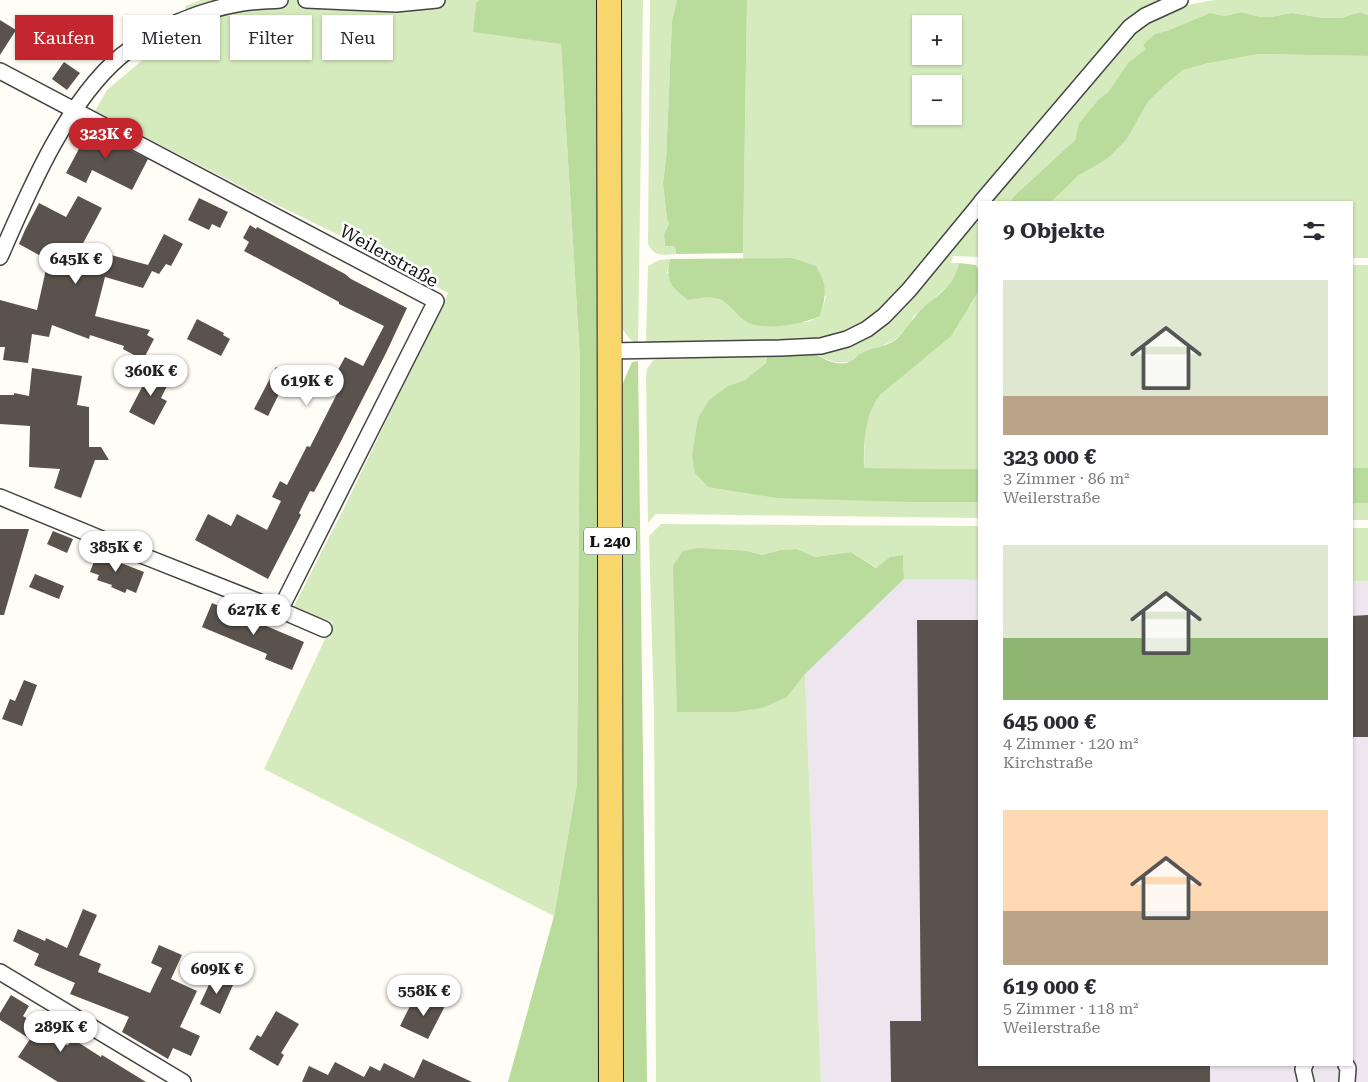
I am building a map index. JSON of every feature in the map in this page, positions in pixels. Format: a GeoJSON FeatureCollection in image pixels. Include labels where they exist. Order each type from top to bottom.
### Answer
{"type":"FeatureCollection","features":[{"type":"Feature","properties":{"kind":"main road","name":"L 240"},"geometry":{"type":"LineString","coordinates":[[609,0],[611,1082]]}},
{"type":"Feature","properties":{"kind":"street"},"geometry":{"type":"LineString","coordinates":[[0,258],[33,184],[75,110],[92,87],[122,56],[164,29],[216,9],[242,3],[280,0]]}},
{"type":"Feature","properties":{"kind":"street"},"geometry":{"type":"LineString","coordinates":[[306,0],[396,4],[437,0]]}},
{"type":"Feature","properties":{"kind":"street"},"geometry":{"type":"LineString","coordinates":[[983,201],[1130,27],[1145,16],[1180,0]]}},
{"type":"Feature","properties":{"kind":"street"},"geometry":{"type":"LineString","coordinates":[[0,71],[75,110]]}},
{"type":"Feature","properties":{"kind":"street","name":"Weilerstraße"},"geometry":{"type":"LineString","coordinates":[[75,110],[436,301],[280,610]]}},
{"type":"Feature","properties":{"kind":"street"},"geometry":{"type":"LineString","coordinates":[[609,351],[821,346],[847,339],[867,329],[884,316],[909,290],[978,206]]}},
{"type":"Feature","properties":{"kind":"street"},"geometry":{"type":"LineString","coordinates":[[0,497],[324,629]]}},
{"type":"Feature","properties":{"kind":"street"},"geometry":{"type":"LineString","coordinates":[[0,972],[183,1082]]}},
{"type":"Feature","properties":{"kind":"street"},"geometry":{"type":"LineString","coordinates":[[1304,1066],[1303,1069],[1306,1082]]}},
{"type":"Feature","properties":{"kind":"street"},"geometry":{"type":"LineString","coordinates":[[1346,1082],[1347,1066]]}},
{"type":"Feature","properties":{"kind":"shaded area"},"geometry":{"type":"Polygon","coordinates":[[[904,579],[978,580],[978,1066],[1353,1066],[1353,581],[1368,581],[1368,1082],[821,1082],[805,674],[904,579]]]}},
{"type":"Feature","properties":{"kind":"green space"},"geometry":{"type":"Polygon","coordinates":[[[201,0],[479,0],[476,3],[474,32],[561,43],[580,359],[577,784],[554,916],[264,769],[333,622],[293,608],[345,506],[448,293],[380,255],[265,199],[95,111],[107,90],[143,60],[220,60],[220,15],[188,15],[185,6],[201,0]]]}},
{"type":"Feature","properties":{"kind":"green space"},"geometry":{"type":"Polygon","coordinates":[[[479,0],[598,0],[597,359],[601,765],[600,1082],[508,1082],[554,916],[577,784],[580,359],[561,44],[473,32],[476,3],[479,0]]]}},
{"type":"Feature","properties":{"kind":"green space"},"geometry":{"type":"Polygon","coordinates":[[[618,0],[643,0],[638,345],[630,339],[620,326],[618,0]]]}},
{"type":"Feature","properties":{"kind":"green space"},"geometry":{"type":"Polygon","coordinates":[[[650,0],[677,0],[672,21],[666,160],[663,183],[669,224],[664,234],[665,246],[675,246],[676,254],[663,255],[653,251],[648,244],[650,0]]]}},
{"type":"Feature","properties":{"kind":"green space"},"geometry":{"type":"Polygon","coordinates":[[[677,0],[747,0],[743,253],[676,254],[675,246],[665,246],[664,234],[669,224],[663,183],[666,160],[672,21],[677,0]]]}},
{"type":"Feature","properties":{"kind":"green space"},"geometry":{"type":"Polygon","coordinates":[[[747,0],[1160,0],[1143,8],[1120,29],[927,260],[892,298],[863,322],[846,332],[820,338],[743,343],[648,345],[646,339],[648,266],[659,260],[670,259],[667,273],[730,305],[746,322],[808,322],[820,316],[826,297],[792,258],[743,259],[747,0]]]}},
{"type":"Feature","properties":{"kind":"green space"},"geometry":{"type":"Polygon","coordinates":[[[1215,0],[1368,0],[1368,15],[1360,12],[1341,18],[1323,18],[1291,13],[1260,17],[1241,12],[1225,16],[1210,13],[1155,34],[1146,49],[1129,63],[1108,92],[1098,100],[1079,123],[1075,140],[1011,201],[989,201],[1131,36],[1160,15],[1190,4],[1215,0]]]}},
{"type":"Feature","properties":{"kind":"green space"},"geometry":{"type":"Polygon","coordinates":[[[1241,12],[1260,17],[1291,13],[1323,18],[1341,18],[1360,12],[1368,15],[1368,56],[1259,54],[1183,70],[1148,102],[1126,140],[1107,159],[1078,176],[1052,201],[1011,201],[1075,140],[1079,123],[1098,100],[1108,92],[1129,62],[1146,49],[1143,45],[1155,34],[1210,13],[1225,16],[1241,12]]]}},
{"type":"Feature","properties":{"kind":"green space"},"geometry":{"type":"Polygon","coordinates":[[[1259,54],[1368,56],[1368,258],[1353,258],[1353,201],[1052,201],[1078,176],[1107,159],[1137,121],[1148,102],[1164,86],[1183,70],[1259,54]]]}},
{"type":"Feature","properties":{"kind":"green space"},"geometry":{"type":"Polygon","coordinates":[[[978,215],[978,257],[953,256],[951,263],[959,263],[957,275],[949,285],[914,316],[906,330],[893,341],[861,353],[849,362],[835,362],[818,357],[812,353],[855,343],[881,328],[919,287],[978,215]]]}},
{"type":"Feature","properties":{"kind":"green space"},"geometry":{"type":"Polygon","coordinates":[[[792,258],[816,266],[823,279],[824,302],[820,316],[804,322],[782,326],[752,324],[741,318],[728,304],[715,298],[708,297],[688,300],[671,283],[668,273],[670,259],[792,258]]]}},
{"type":"Feature","properties":{"kind":"green space"},"geometry":{"type":"Polygon","coordinates":[[[959,263],[976,265],[978,269],[978,293],[951,336],[880,395],[871,412],[866,430],[864,468],[978,469],[978,502],[777,498],[708,487],[695,473],[692,456],[698,418],[709,400],[728,386],[745,380],[766,363],[767,355],[809,353],[840,363],[851,361],[861,353],[894,341],[920,311],[946,288],[956,273],[959,263]]]}},
{"type":"Feature","properties":{"kind":"green space"},"geometry":{"type":"Polygon","coordinates":[[[1353,265],[1368,265],[1368,468],[1353,468],[1353,265]]]}},
{"type":"Feature","properties":{"kind":"green space"},"geometry":{"type":"Polygon","coordinates":[[[978,293],[978,469],[864,468],[865,428],[873,406],[880,395],[906,373],[971,305],[978,293]]]}},
{"type":"Feature","properties":{"kind":"green space"},"geometry":{"type":"Polygon","coordinates":[[[767,355],[766,363],[745,380],[728,386],[910,502],[978,502],[978,518],[656,514],[648,523],[647,369],[653,360],[674,356],[767,355]]]}},
{"type":"Feature","properties":{"kind":"green space"},"geometry":{"type":"Polygon","coordinates":[[[638,361],[647,1082],[619,1082],[619,392],[632,362],[638,361]]]}},
{"type":"Feature","properties":{"kind":"green space"},"geometry":{"type":"Polygon","coordinates":[[[1353,468],[1368,468],[1368,503],[1353,503],[1353,468]]]}},
{"type":"Feature","properties":{"kind":"green space"},"geometry":{"type":"Polygon","coordinates":[[[1353,503],[1368,503],[1368,520],[1353,520],[1353,503]]]}},
{"type":"Feature","properties":{"kind":"green space"},"geometry":{"type":"Polygon","coordinates":[[[661,524],[978,526],[978,580],[904,579],[903,555],[890,557],[877,568],[851,552],[815,557],[797,549],[780,550],[762,555],[747,551],[726,551],[787,697],[805,674],[821,1082],[656,1082],[654,712],[649,536],[661,524]]]}},
{"type":"Feature","properties":{"kind":"green space"},"geometry":{"type":"Polygon","coordinates":[[[1353,528],[1368,528],[1368,581],[1353,581],[1353,528]]]}},
{"type":"Feature","properties":{"kind":"green space"},"geometry":{"type":"Polygon","coordinates":[[[698,548],[747,551],[762,555],[780,550],[797,549],[815,557],[851,552],[876,568],[890,557],[903,555],[904,579],[805,674],[787,697],[762,708],[735,712],[677,712],[673,566],[683,551],[698,548]]]}},
{"type":"Feature","properties":{"kind":"building"},"geometry":{"type":"Polygon","coordinates":[[[0,20],[15,29],[15,32],[0,55],[0,20]]]}},
{"type":"Feature","properties":{"kind":"building"},"geometry":{"type":"Polygon","coordinates":[[[64,62],[80,73],[67,90],[52,79],[64,62]]]}},
{"type":"Feature","properties":{"kind":"building"},"geometry":{"type":"Polygon","coordinates":[[[83,126],[148,159],[132,190],[92,170],[86,183],[66,173],[81,145],[74,141],[83,126]]]}},
{"type":"Feature","properties":{"kind":"building"},"geometry":{"type":"Polygon","coordinates":[[[78,196],[102,208],[74,260],[106,270],[111,255],[148,265],[164,234],[183,244],[171,266],[166,264],[159,274],[152,271],[143,288],[105,277],[95,316],[150,330],[147,335],[154,339],[143,360],[123,349],[124,346],[90,335],[89,339],[52,325],[49,337],[32,334],[28,363],[3,360],[5,347],[0,347],[0,300],[37,310],[48,260],[19,244],[25,230],[39,203],[66,217],[78,196]]]}},
{"type":"Feature","properties":{"kind":"building"},"geometry":{"type":"Polygon","coordinates":[[[199,198],[228,212],[220,228],[212,224],[209,230],[188,220],[199,198]]]}},
{"type":"Feature","properties":{"kind":"building"},"geometry":{"type":"Polygon","coordinates":[[[250,225],[256,229],[257,227],[407,308],[339,445],[314,492],[310,491],[299,513],[301,515],[268,579],[195,540],[208,514],[231,526],[237,514],[267,530],[281,501],[272,497],[280,481],[287,485],[307,446],[310,447],[341,386],[332,381],[345,357],[363,366],[384,326],[339,304],[339,302],[244,251],[249,242],[243,238],[250,225]]]}},
{"type":"Feature","properties":{"kind":"building"},"geometry":{"type":"Polygon","coordinates":[[[197,319],[224,333],[223,335],[230,339],[221,356],[187,339],[197,319]]]}},
{"type":"Feature","properties":{"kind":"building"},"geometry":{"type":"Polygon","coordinates":[[[276,367],[289,374],[268,416],[254,409],[276,367]]]}},
{"type":"Feature","properties":{"kind":"building"},"geometry":{"type":"Polygon","coordinates":[[[32,368],[82,376],[77,405],[89,407],[89,447],[101,447],[109,460],[95,460],[81,498],[54,488],[60,469],[29,467],[30,426],[0,424],[0,395],[14,395],[14,393],[29,396],[32,368]]]}},
{"type":"Feature","properties":{"kind":"building"},"geometry":{"type":"Polygon","coordinates":[[[152,368],[171,378],[161,398],[167,401],[154,425],[129,412],[152,368]]]}},
{"type":"Feature","properties":{"kind":"building"},"geometry":{"type":"Polygon","coordinates":[[[0,529],[29,529],[4,615],[0,615],[0,529]]]}},
{"type":"Feature","properties":{"kind":"building"},"geometry":{"type":"Polygon","coordinates":[[[53,531],[73,539],[67,553],[47,544],[53,531]]]}},
{"type":"Feature","properties":{"kind":"building"},"geometry":{"type":"Polygon","coordinates":[[[98,551],[122,560],[121,563],[144,572],[136,593],[127,589],[125,593],[111,587],[112,585],[97,580],[99,575],[90,572],[98,551]]]}},
{"type":"Feature","properties":{"kind":"building"},"geometry":{"type":"Polygon","coordinates":[[[35,574],[64,586],[59,599],[29,587],[35,574]]]}},
{"type":"Feature","properties":{"kind":"building"},"geometry":{"type":"Polygon","coordinates":[[[212,603],[304,642],[292,670],[265,659],[267,654],[202,627],[212,603]]]}},
{"type":"Feature","properties":{"kind":"building"},"geometry":{"type":"Polygon","coordinates":[[[1368,615],[1368,737],[1353,737],[1353,616],[1368,615]]]}},
{"type":"Feature","properties":{"kind":"building"},"geometry":{"type":"Polygon","coordinates":[[[917,620],[978,620],[978,1066],[1210,1066],[1210,1082],[891,1082],[890,1021],[921,1021],[917,620]]]}},
{"type":"Feature","properties":{"kind":"building"},"geometry":{"type":"Polygon","coordinates":[[[24,680],[37,685],[22,726],[2,719],[10,699],[15,701],[24,680]]]}},
{"type":"Feature","properties":{"kind":"building"},"geometry":{"type":"Polygon","coordinates":[[[83,909],[97,915],[79,955],[101,964],[98,972],[150,993],[162,968],[151,963],[159,945],[182,955],[171,979],[197,991],[180,1027],[200,1036],[191,1056],[173,1048],[168,1059],[122,1032],[129,1017],[70,994],[75,983],[34,965],[39,954],[13,941],[18,929],[45,941],[46,938],[67,948],[83,909]]]}},
{"type":"Feature","properties":{"kind":"building"},"geometry":{"type":"Polygon","coordinates":[[[213,976],[233,985],[220,1014],[200,1004],[213,976]]]}},
{"type":"Feature","properties":{"kind":"building"},"geometry":{"type":"Polygon","coordinates":[[[11,995],[29,1006],[23,1016],[67,1045],[73,1039],[146,1082],[58,1082],[18,1057],[30,1039],[0,1020],[0,1013],[11,995]]]}},
{"type":"Feature","properties":{"kind":"building"},"geometry":{"type":"Polygon","coordinates":[[[433,995],[447,1002],[428,1039],[400,1026],[412,1002],[426,1009],[433,995]]]}},
{"type":"Feature","properties":{"kind":"building"},"geometry":{"type":"Polygon","coordinates":[[[276,1011],[299,1024],[281,1053],[284,1055],[278,1066],[249,1049],[257,1035],[261,1037],[276,1011]]]}},
{"type":"Feature","properties":{"kind":"building"},"geometry":{"type":"Polygon","coordinates":[[[423,1059],[472,1082],[302,1082],[309,1066],[328,1075],[335,1062],[364,1077],[370,1066],[380,1071],[384,1063],[414,1078],[423,1059]]]}}]}
